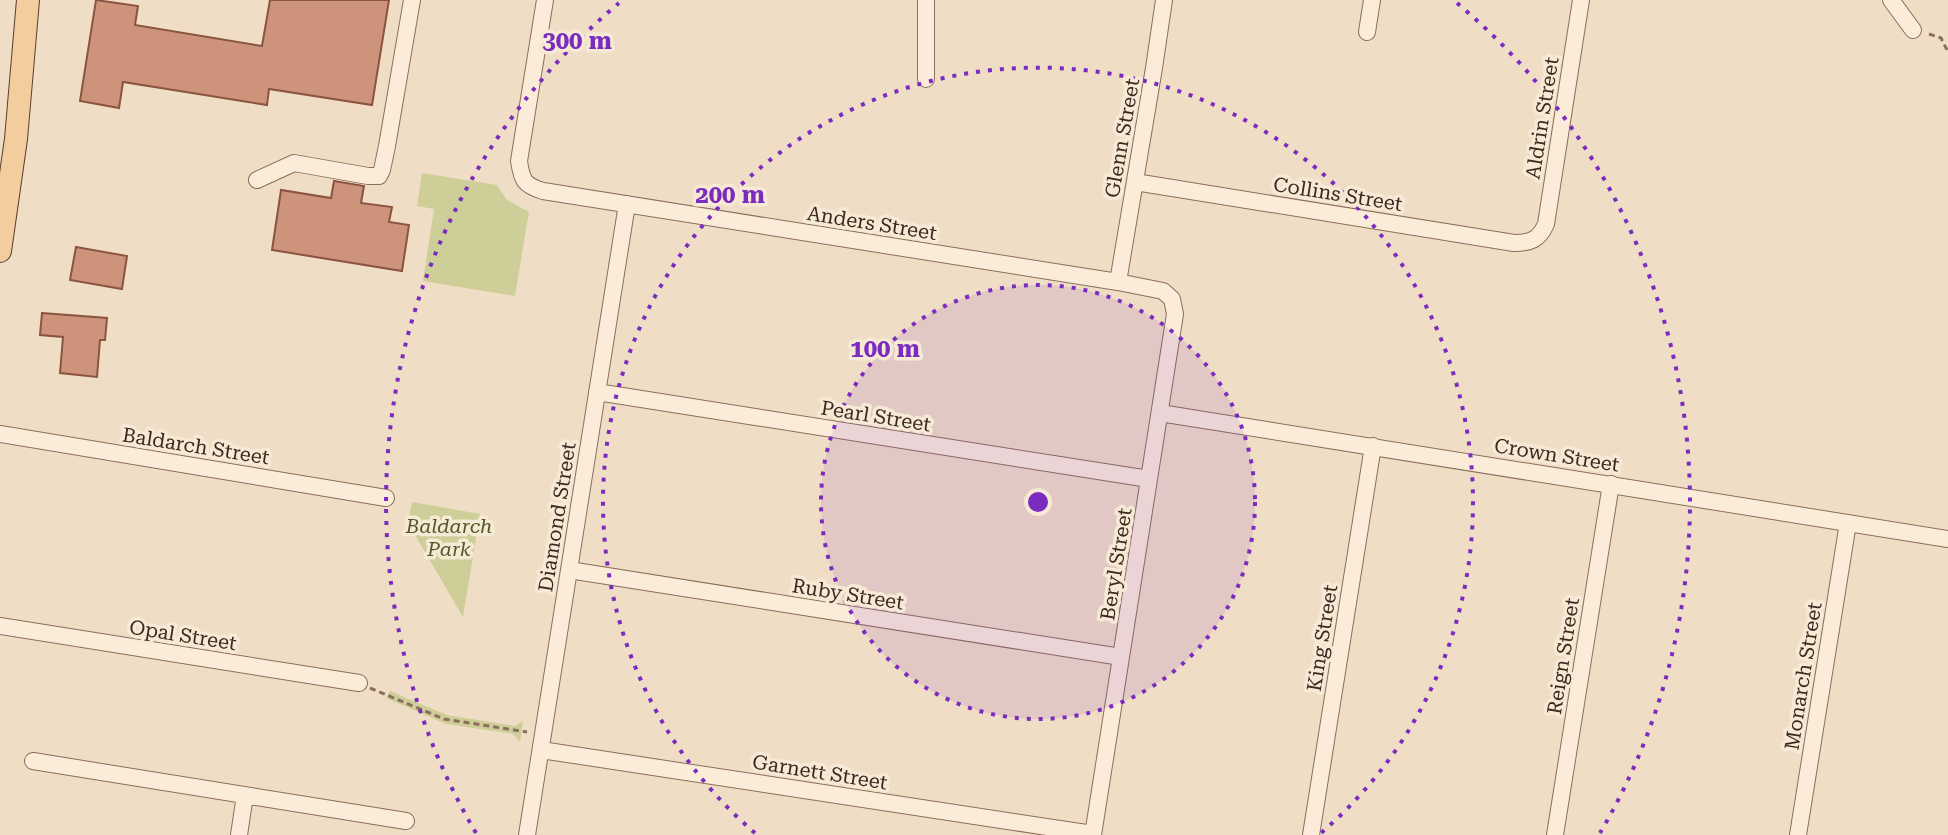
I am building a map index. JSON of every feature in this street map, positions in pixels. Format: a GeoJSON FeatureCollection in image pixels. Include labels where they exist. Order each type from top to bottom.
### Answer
{"type":"FeatureCollection","features":[{"type":"Feature","properties":{"kind":"main road"},"geometry":{"type":"LineString","coordinates":[[0,251],[16,139],[28,0]]}},
{"type":"Feature","properties":{"kind":"street"},"geometry":{"type":"LineString","coordinates":[[257,180],[294,163],[379,176],[412,0]]}},
{"type":"Feature","properties":{"kind":"street","name":"Anders Street"},"geometry":{"type":"LineString","coordinates":[[545,0],[519,161],[521,176],[528,186],[543,191],[1118,282],[1163,291],[1172,299]]}},
{"type":"Feature","properties":{"kind":"street"},"geometry":{"type":"LineString","coordinates":[[926,0],[926,79]]}},
{"type":"Feature","properties":{"kind":"street","name":"Glenn Street"},"geometry":{"type":"LineString","coordinates":[[1118,282],[1164,0]]}},
{"type":"Feature","properties":{"kind":"street"},"geometry":{"type":"LineString","coordinates":[[1367,32],[1372,0]]}},
{"type":"Feature","properties":{"kind":"street","name":"Aldrin Street"},"geometry":{"type":"LineString","coordinates":[[1535,240],[1546,224],[1581,0]]}},
{"type":"Feature","properties":{"kind":"street"},"geometry":{"type":"LineString","coordinates":[[1891,0],[1913,30]]}},
{"type":"Feature","properties":{"kind":"street","name":"Collins Street"},"geometry":{"type":"LineString","coordinates":[[1135,182],[1514,243],[1535,240]]}},
{"type":"Feature","properties":{"kind":"street","name":"Diamond Street"},"geometry":{"type":"LineString","coordinates":[[527,835],[627,204]]}},
{"type":"Feature","properties":{"kind":"street","name":"Beryl Street"},"geometry":{"type":"LineString","coordinates":[[1093,834],[1175,314],[1172,299]]}},
{"type":"Feature","properties":{"kind":"street","name":"Pearl Street"},"geometry":{"type":"LineString","coordinates":[[597,392],[1149,479]]}},
{"type":"Feature","properties":{"kind":"street","name":"Crown Street"},"geometry":{"type":"LineString","coordinates":[[1160,413],[1948,539]]}},
{"type":"Feature","properties":{"kind":"street","name":"Baldarch Street"},"geometry":{"type":"LineString","coordinates":[[0,434],[386,498]]}},
{"type":"Feature","properties":{"kind":"street","name":"King Street"},"geometry":{"type":"LineString","coordinates":[[1311,835],[1373,446]]}},
{"type":"Feature","properties":{"kind":"street","name":"Reign Street"},"geometry":{"type":"LineString","coordinates":[[1555,835],[1611,484]]}},
{"type":"Feature","properties":{"kind":"street","name":"Monarch Street"},"geometry":{"type":"LineString","coordinates":[[1798,835],[1848,523]]}},
{"type":"Feature","properties":{"kind":"street","name":"Ruby Street"},"geometry":{"type":"LineString","coordinates":[[569,570],[1121,657]]}},
{"type":"Feature","properties":{"kind":"street","name":"Opal Street"},"geometry":{"type":"LineString","coordinates":[[0,626],[359,683]]}},
{"type":"Feature","properties":{"kind":"street","name":"Garnett Street"},"geometry":{"type":"LineString","coordinates":[[542,742],[1093,834]]}},
{"type":"Feature","properties":{"kind":"street"},"geometry":{"type":"LineString","coordinates":[[33,761],[406,821]]}},
{"type":"Feature","properties":{"kind":"street"},"geometry":{"type":"LineString","coordinates":[[239,835],[245,795]]}},
{"type":"Feature","properties":{"kind":"path"},"geometry":{"type":"LineString","coordinates":[[1913,30],[1941,38],[1948,52]]}},
{"type":"Feature","properties":{"kind":"path"},"geometry":{"type":"LineString","coordinates":[[359,683],[444,719],[542,742]]}},
{"type":"Feature","properties":{"kind":"green space"},"geometry":{"type":"Polygon","coordinates":[[[422,173],[497,185],[507,200],[529,212],[515,296],[423,281],[434,209],[417,206],[422,173]]]}},
{"type":"Feature","properties":{"kind":"green space","name":"Baldarch Park"},"geometry":{"type":"Polygon","coordinates":[[[412,502],[480,514],[463,617],[408,523],[412,502]]]}},
{"type":"Feature","properties":{"kind":"green space"},"geometry":{"type":"Polygon","coordinates":[[[390,691],[447,715],[515,726],[523,721],[520,742],[513,734],[446,724],[386,698],[390,691]]]}},
{"type":"Feature","properties":{"kind":"building"},"geometry":{"type":"Polygon","coordinates":[[[96,0],[138,6],[135,25],[262,46],[270,0],[389,0],[372,105],[269,89],[267,105],[123,82],[119,108],[80,101],[96,0]]]}},
{"type":"Feature","properties":{"kind":"building"},"geometry":{"type":"Polygon","coordinates":[[[334,181],[364,186],[361,203],[392,207],[389,222],[409,225],[402,271],[272,250],[281,190],[331,198],[334,181]]]}},
{"type":"Feature","properties":{"kind":"building"},"geometry":{"type":"Polygon","coordinates":[[[76,247],[127,256],[122,289],[70,280],[76,247]]]}},
{"type":"Feature","properties":{"kind":"building"},"geometry":{"type":"Polygon","coordinates":[[[42,313],[107,318],[105,340],[100,340],[97,377],[60,373],[63,337],[40,335],[42,313]]]}}]}
